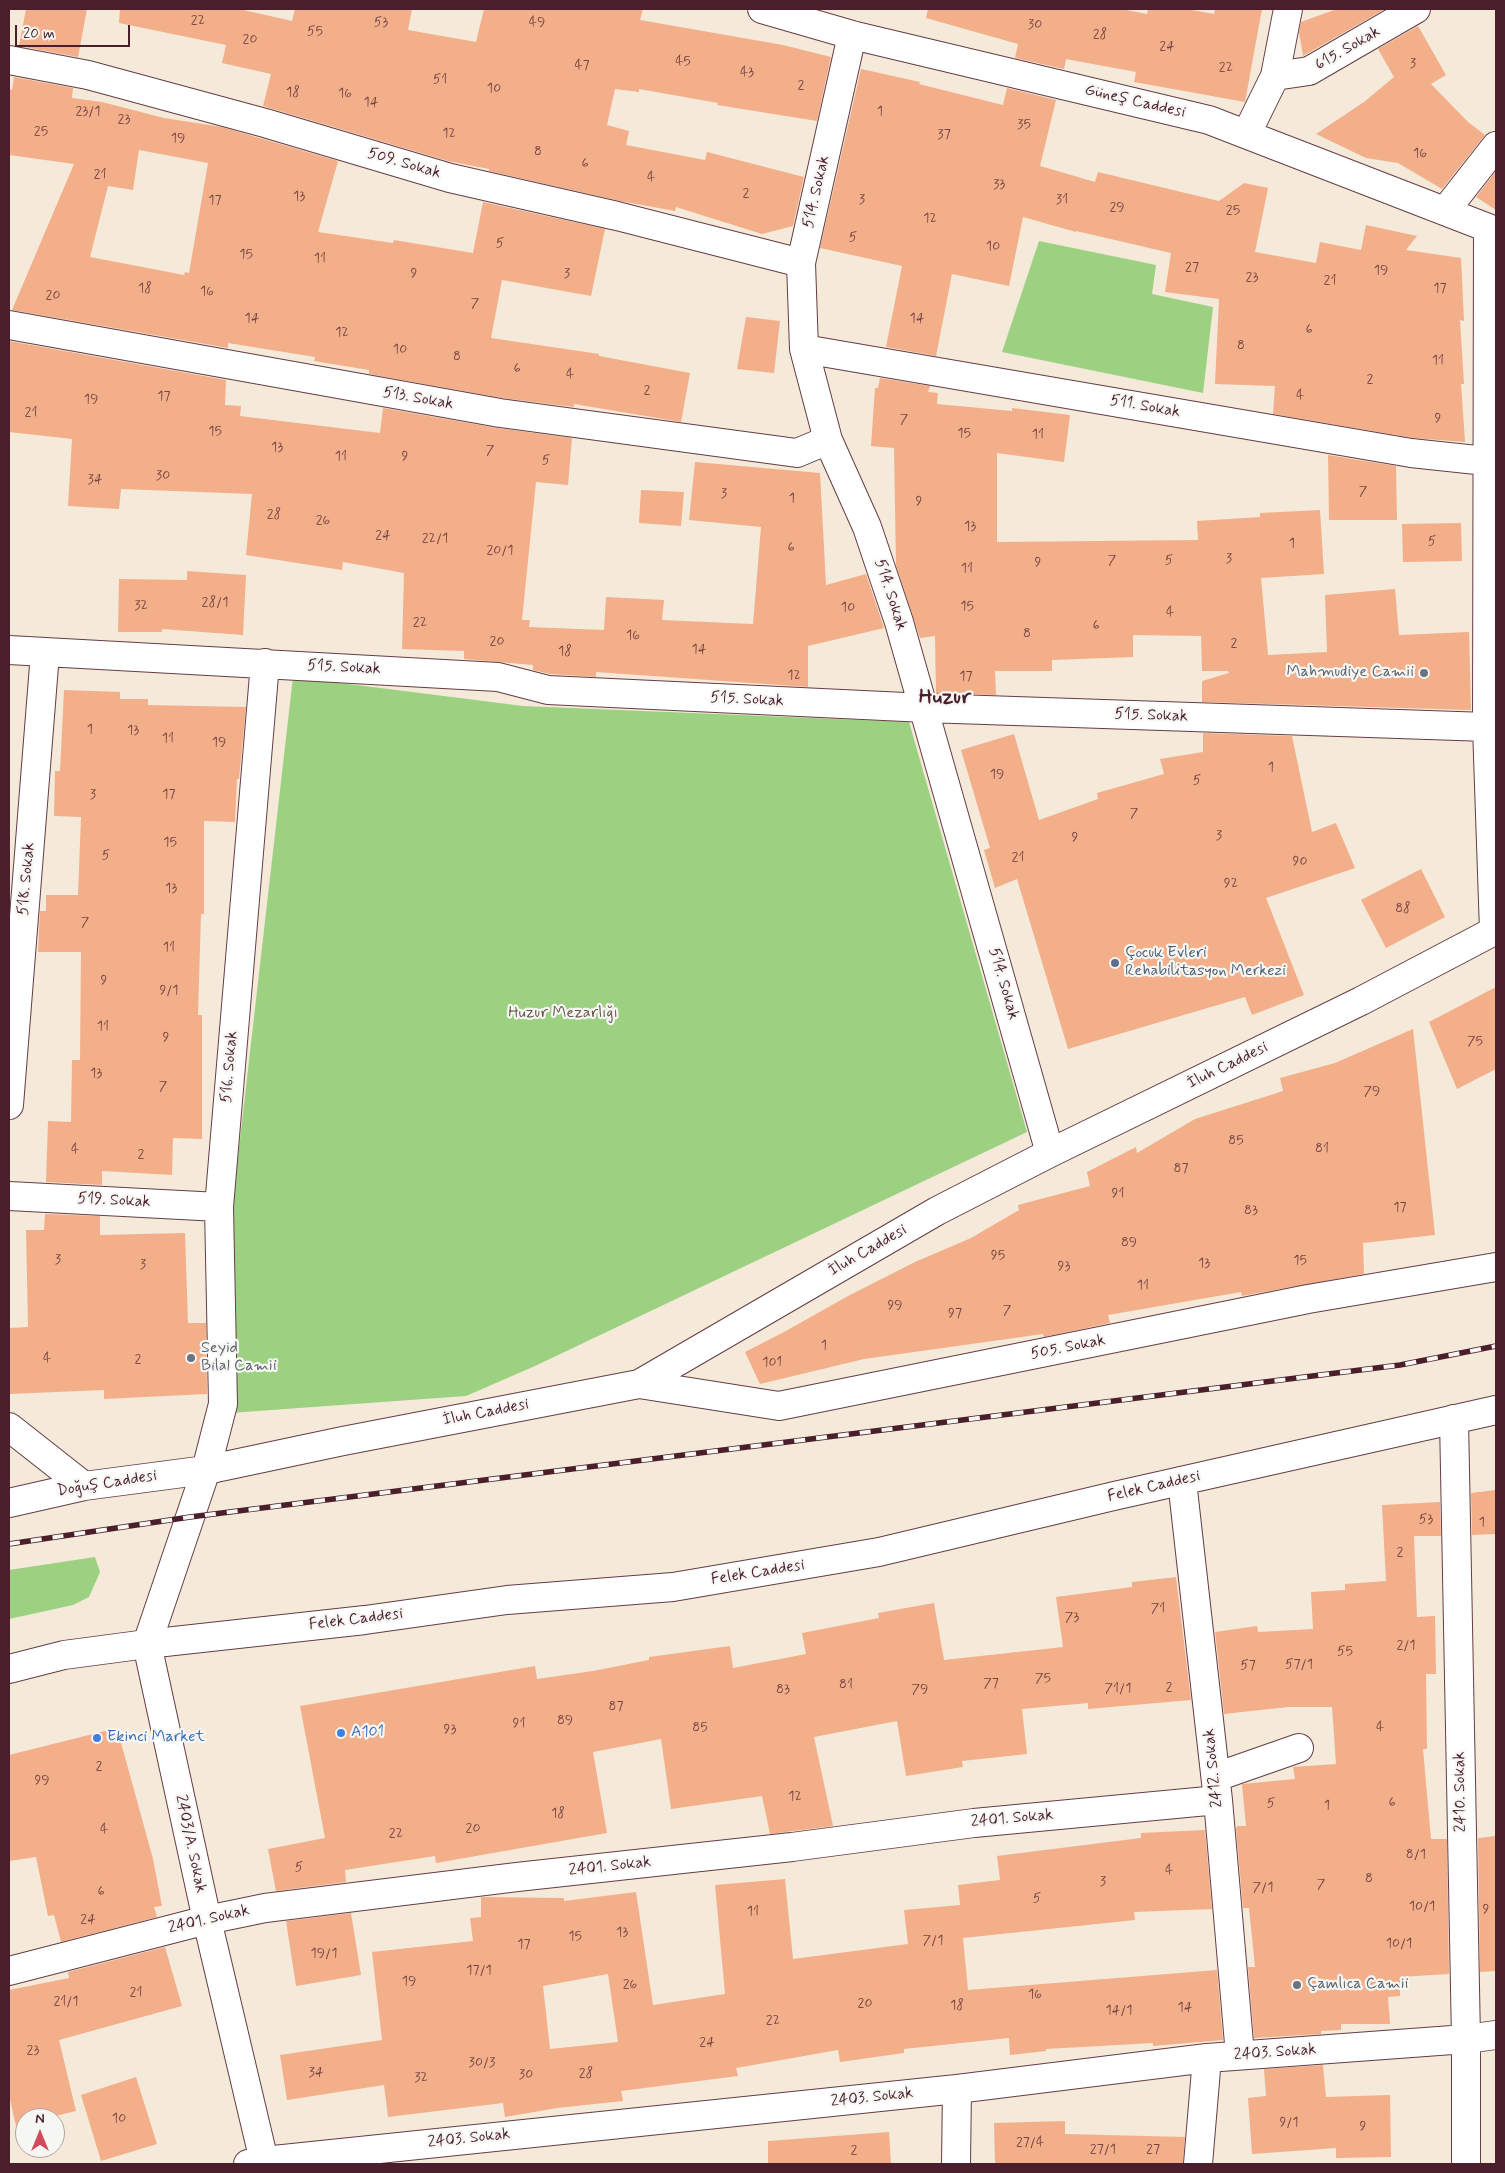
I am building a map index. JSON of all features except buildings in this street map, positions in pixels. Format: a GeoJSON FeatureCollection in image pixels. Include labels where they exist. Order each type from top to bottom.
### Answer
{"type":"FeatureCollection","features":[{"type":"Feature","properties":{"kind":"street","name":"Güneş Caddesi"},"geometry":{"type":"LineString","coordinates":[[762,9],[852,35],[1209,120],[1247,133],[1492,229]]}},
{"type":"Feature","properties":{"kind":"street"},"geometry":{"type":"LineString","coordinates":[[1247,133],[1275,76],[1288,9]]}},
{"type":"Feature","properties":{"kind":"street","name":"615. Sokak"},"geometry":{"type":"LineString","coordinates":[[1275,76],[1309,72],[1416,9]]}},
{"type":"Feature","properties":{"kind":"street","name":"514. Sokak"},"geometry":{"type":"LineString","coordinates":[[852,35],[801,263],[804,349],[828,440],[867,526],[926,708],[1050,1153]]}},
{"type":"Feature","properties":{"kind":"street","name":"509. Sokak"},"geometry":{"type":"LineString","coordinates":[[9,60],[88,75],[274,126],[450,178],[617,216],[801,263]]}},
{"type":"Feature","properties":{"kind":"street"},"geometry":{"type":"LineString","coordinates":[[1446,211],[1496,146]]}},
{"type":"Feature","properties":{"kind":"street"},"geometry":{"type":"LineString","coordinates":[[1492,229],[1486,461],[1487,727],[1495,931]]}},
{"type":"Feature","properties":{"kind":"street","name":"513. Sokak"},"geometry":{"type":"LineString","coordinates":[[9,325],[500,413],[797,453],[828,440]]}},
{"type":"Feature","properties":{"kind":"street","name":"511. Sokak"},"geometry":{"type":"LineString","coordinates":[[804,349],[1411,453],[1486,461]]}},
{"type":"Feature","properties":{"kind":"street","name":"515. Sokak"},"geometry":{"type":"LineString","coordinates":[[9,650],[498,676],[548,690],[926,708],[1487,727]]}},
{"type":"Feature","properties":{"kind":"street","name":"518. Sokak"},"geometry":{"type":"LineString","coordinates":[[9,1105],[45,653]]}},
{"type":"Feature","properties":{"kind":"street","name":"516. Sokak"},"geometry":{"type":"LineString","coordinates":[[147,1644],[206,1470],[223,1404],[219,1207],[264,663]]}},
{"type":"Feature","properties":{"kind":"street","name":"İluh Caddesi"},"geometry":{"type":"LineString","coordinates":[[206,1470],[343,1440],[639,1384],[937,1211],[1050,1153],[1361,1001],[1495,931]]}},
{"type":"Feature","properties":{"kind":"street","name":"519. Sokak"},"geometry":{"type":"LineString","coordinates":[[9,1196],[219,1207]]}},
{"type":"Feature","properties":{"kind":"street","name":"505. Sokak"},"geometry":{"type":"LineString","coordinates":[[639,1384],[779,1406],[1308,1299],[1496,1267]]}},
{"type":"Feature","properties":{"kind":"street","name":"Felek Caddesi"},"geometry":{"type":"LineString","coordinates":[[9,1669],[64,1655],[147,1644],[365,1620],[507,1600],[673,1587],[879,1552],[1496,1410]]}},
{"type":"Feature","properties":{"kind":"street","name":"2410. Sokak"},"geometry":{"type":"LineString","coordinates":[[1454,1419],[1466,2039],[1466,2164]]}},
{"type":"Feature","properties":{"kind":"street"},"geometry":{"type":"LineString","coordinates":[[9,1427],[84,1486]]}},
{"type":"Feature","properties":{"kind":"street","name":"Doğuş Caddesi"},"geometry":{"type":"LineString","coordinates":[[9,1503],[84,1486],[206,1470]]}},
{"type":"Feature","properties":{"kind":"street","name":"2412. Sokak"},"geometry":{"type":"LineString","coordinates":[[1182,1481],[1217,1789],[1240,2055]]}},
{"type":"Feature","properties":{"kind":"street","name":"2403/A. Sokak"},"geometry":{"type":"LineString","coordinates":[[147,1644],[207,1920],[256,2162]]}},
{"type":"Feature","properties":{"kind":"street","name":"2401. Sokak"},"geometry":{"type":"LineString","coordinates":[[9,1971],[207,1920],[265,1908],[517,1876],[792,1847],[1217,1789],[1299,1748]]}},
{"type":"Feature","properties":{"kind":"street","name":"2403. Sokak"},"geometry":{"type":"LineString","coordinates":[[256,2162],[957,2089],[1207,2058],[1466,2039],[1496,2035]]}},
{"type":"Feature","properties":{"kind":"street"},"geometry":{"type":"LineString","coordinates":[[1198,2164],[1207,2058]]}},
{"type":"Feature","properties":{"kind":"street"},"geometry":{"type":"LineString","coordinates":[[956,2164],[957,2089]]}},
{"type":"Feature","properties":{"kind":"green space"},"geometry":{"type":"Polygon","coordinates":[[[1039,241],[1156,265],[1152,294],[1213,307],[1203,393],[1002,352],[1039,241]]]}},
{"type":"Feature","properties":{"kind":"green space","name":"Huzur Mezarlığı"},"geometry":{"type":"Polygon","coordinates":[[[293,677],[523,706],[909,722],[1027,1132],[535,1366],[466,1396],[230,1413],[232,1209],[293,677]]]}},
{"type":"Feature","properties":{"kind":"green space"},"geometry":{"type":"Polygon","coordinates":[[[95,1557],[100,1572],[89,1597],[73,1605],[9,1619],[9,1570],[95,1557]]]}},
{"type":"Feature","properties":{"kind":"railway"},"geometry":{"type":"LineString","coordinates":[[9,1544],[190,1517],[1400,1365],[1496,1346]]}},
{"type":"Feature","properties":{"kind":"place","name":"Mahmudiye Camii"},"geometry":{"type":"Point","coordinates":[1424,673]}},
{"type":"Feature","properties":{"kind":"place","name":"Çocuk Evleri Rehabilitasyon Merkezi"},"geometry":{"type":"Point","coordinates":[1115,963]}},
{"type":"Feature","properties":{"kind":"place","name":"Seyid Bilal Camii"},"geometry":{"type":"Point","coordinates":[191,1358]}},
{"type":"Feature","properties":{"kind":"place","name":"A101"},"geometry":{"type":"Point","coordinates":[341,1733]}},
{"type":"Feature","properties":{"kind":"place","name":"Ekinci Market"},"geometry":{"type":"Point","coordinates":[97,1738]}},
{"type":"Feature","properties":{"kind":"place","name":"Çamlıca Camii"},"geometry":{"type":"Point","coordinates":[1297,1985]}},
{"type":"Feature","properties":{"kind":"district","name":"Huzur"},"geometry":{"type":"Point","coordinates":[945,699]}}]}
